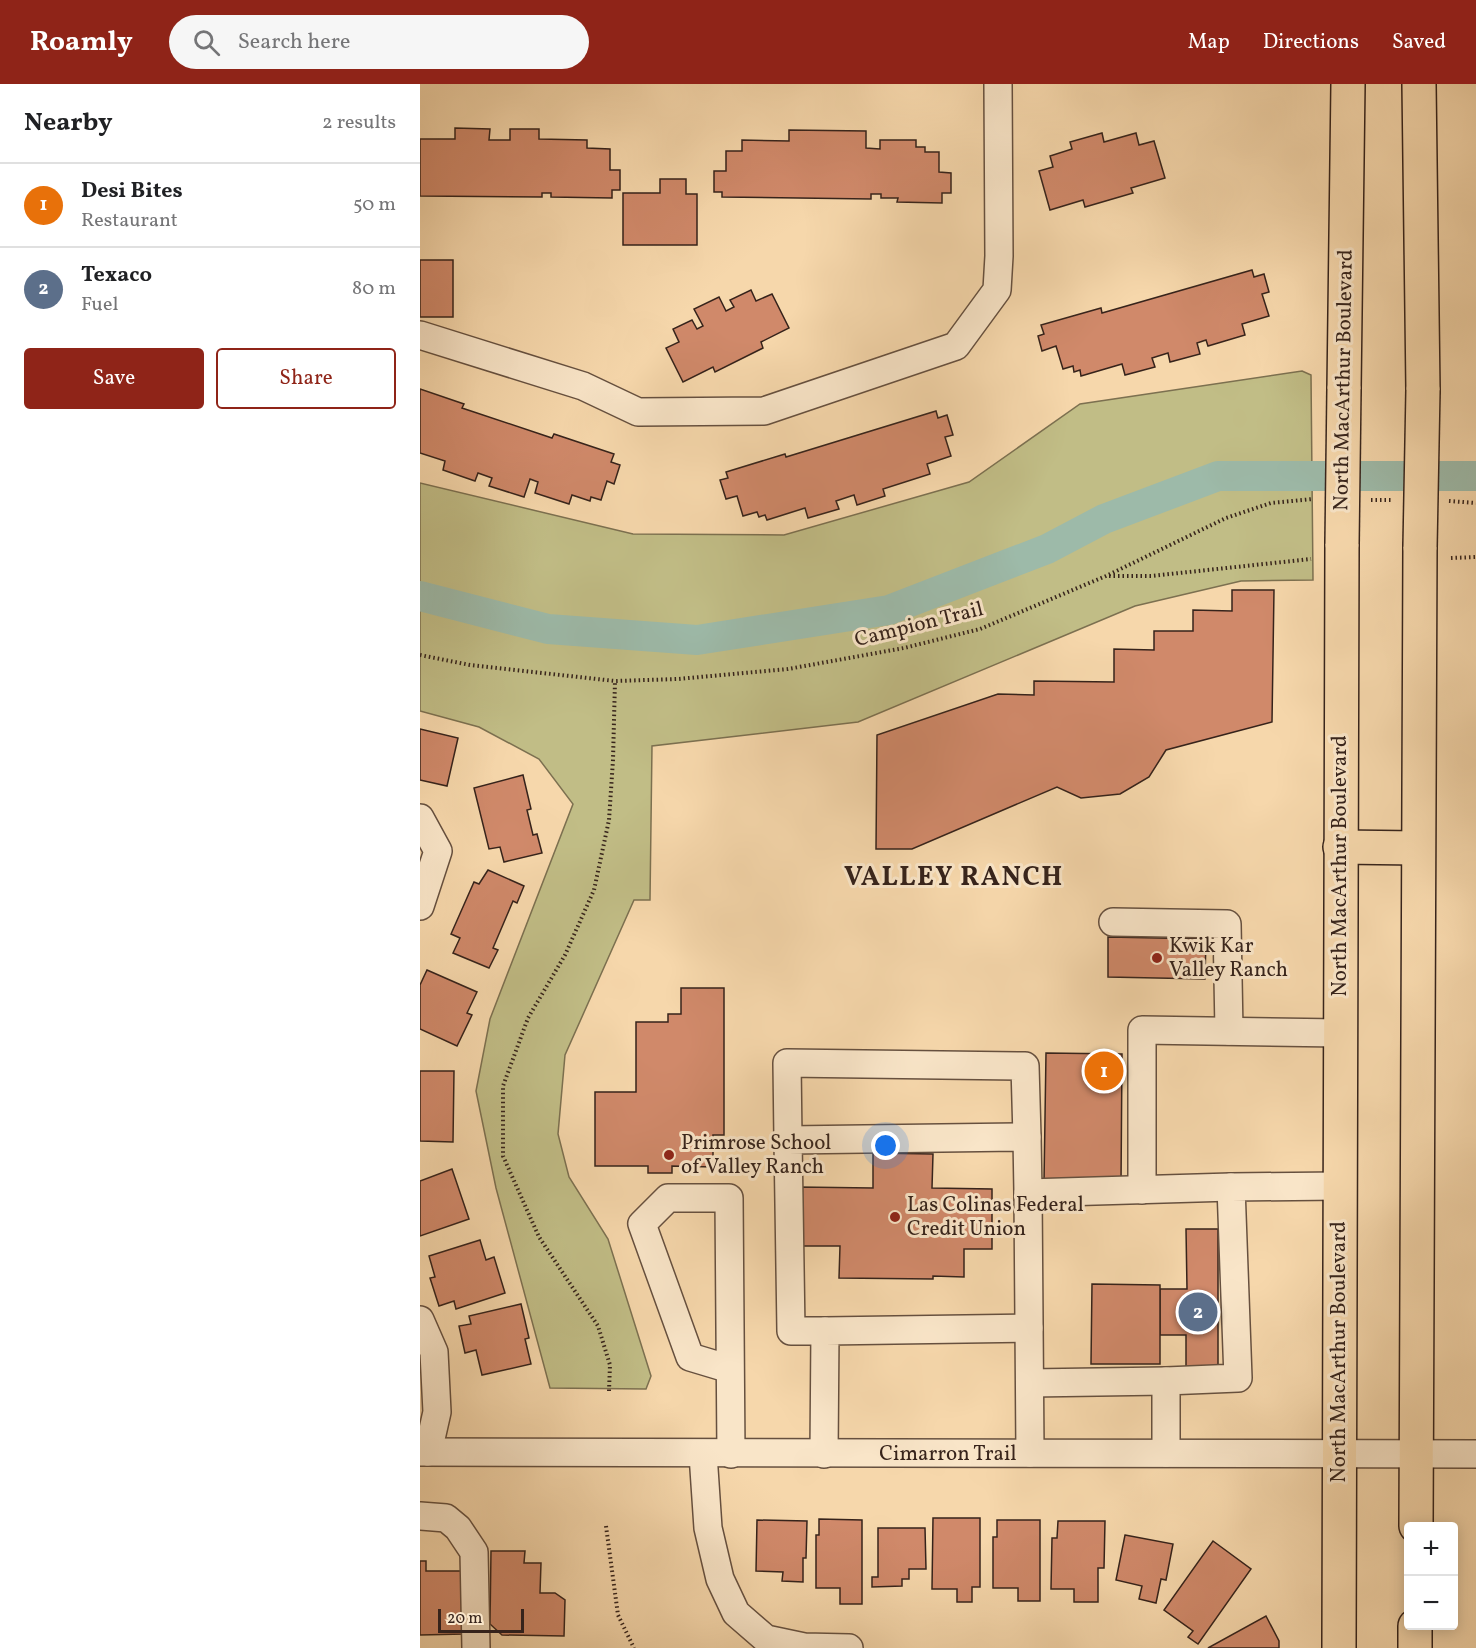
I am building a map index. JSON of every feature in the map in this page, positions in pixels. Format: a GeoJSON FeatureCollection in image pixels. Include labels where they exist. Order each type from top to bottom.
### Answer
{"type":"FeatureCollection","features":[{"type":"Feature","properties":{"kind":"main road","name":"North MacArthur Boulevard"},"geometry":{"type":"LineString","coordinates":[[1339,1648],[1340,847],[1330,551],[1344,389],[1348,84]]}},
{"type":"Feature","properties":{"kind":"main road"},"geometry":{"type":"LineString","coordinates":[[1416,1522],[1419,848],[1432,553],[1423,390],[1419,84]]}},
{"type":"Feature","properties":{"kind":"main road"},"geometry":{"type":"LineString","coordinates":[[1340,847],[1419,848]]}},
{"type":"Feature","properties":{"kind":"main road"},"geometry":{"type":"LineString","coordinates":[[1415,1630],[1415,1648]]}},
{"type":"Feature","properties":{"kind":"street"},"geometry":{"type":"LineString","coordinates":[[420,334],[584,386],[638,412],[764,411],[956,346],[997,290],[999,256],[998,84]]}},
{"type":"Feature","properties":{"kind":"street"},"geometry":{"type":"LineString","coordinates":[[420,818],[438,851],[420,906]]}},
{"type":"Feature","properties":{"kind":"street"},"geometry":{"type":"LineString","coordinates":[[1113,922],[1227,924],[1229,1031]]}},
{"type":"Feature","properties":{"kind":"street"},"geometry":{"type":"LineString","coordinates":[[1142,1190],[1142,1030],[1340,1033]]}},
{"type":"Feature","properties":{"kind":"street"},"geometry":{"type":"LineString","coordinates":[[1029,1328],[791,1331],[787,1063],[1025,1066],[1028,1193],[1030,1453]]}},
{"type":"Feature","properties":{"kind":"street"},"geometry":{"type":"LineString","coordinates":[[788,1140],[1027,1137]]}},
{"type":"Feature","properties":{"kind":"street"},"geometry":{"type":"LineString","coordinates":[[1028,1193],[1339,1186]]}},
{"type":"Feature","properties":{"kind":"street"},"geometry":{"type":"LineString","coordinates":[[1030,1383],[1166,1381],[1238,1377],[1231,1188]]}},
{"type":"Feature","properties":{"kind":"street"},"geometry":{"type":"LineString","coordinates":[[730,1369],[690,1358],[642,1224],[668,1198],[729,1198],[731,1454]]}},
{"type":"Feature","properties":{"kind":"street"},"geometry":{"type":"LineString","coordinates":[[420,1320],[434,1352],[437,1412],[424,1452]]}},
{"type":"Feature","properties":{"kind":"street"},"geometry":{"type":"LineString","coordinates":[[824,1454],[825,1331]]}},
{"type":"Feature","properties":{"kind":"street"},"geometry":{"type":"LineString","coordinates":[[1166,1381],[1166,1453]]}},
{"type":"Feature","properties":{"kind":"street","name":"Cimarron Trail"},"geometry":{"type":"LineString","coordinates":[[424,1452],[1476,1454]]}},
{"type":"Feature","properties":{"kind":"street"},"geometry":{"type":"LineString","coordinates":[[703,1454],[708,1528],[720,1578],[736,1613],[766,1639],[804,1647],[849,1648]]}},
{"type":"Feature","properties":{"kind":"street"},"geometry":{"type":"LineString","coordinates":[[420,1516],[446,1518],[458,1528],[474,1552],[476,1648]]}},
{"type":"Feature","properties":{"kind":"path","name":"Campion Trail"},"geometry":{"type":"LineString","coordinates":[[420,655],[470,665],[615,681],[788,669],[903,648],[980,629],[1106,576],[1226,518],[1271,503],[1322,499]]}},
{"type":"Feature","properties":{"kind":"path"},"geometry":{"type":"LineString","coordinates":[[1367,500],[1401,500]]}},
{"type":"Feature","properties":{"kind":"path"},"geometry":{"type":"LineString","coordinates":[[1446,501],[1476,503]]}},
{"type":"Feature","properties":{"kind":"path"},"geometry":{"type":"LineString","coordinates":[[1106,576],[1151,576],[1310,560],[1330,551]]}},
{"type":"Feature","properties":{"kind":"path"},"geometry":{"type":"LineString","coordinates":[[1432,553],[1476,557]]}},
{"type":"Feature","properties":{"kind":"path"},"geometry":{"type":"LineString","coordinates":[[609,1391],[610,1365],[597,1326],[539,1237],[503,1156],[503,1086],[528,1017],[565,955],[594,890],[609,820],[615,681]]}},
{"type":"Feature","properties":{"kind":"path"},"geometry":{"type":"LineString","coordinates":[[606,1526],[618,1615],[634,1648]]}},
{"type":"Feature","properties":{"kind":"shaded area"},"geometry":{"type":"Polygon","coordinates":[[[1302,371],[1311,375],[1313,580],[1241,581],[1135,606],[858,722],[652,746],[650,900],[634,900],[565,1055],[558,1134],[569,1177],[608,1239],[651,1376],[646,1389],[550,1388],[496,1188],[476,1091],[490,1019],[573,804],[539,759],[479,727],[420,711],[420,483],[633,534],[784,535],[969,482],[1080,404],[1302,371]]]}},
{"type":"Feature","properties":{"kind":"building"},"geometry":{"type":"Polygon","coordinates":[[[455,128],[490,129],[489,140],[510,140],[510,129],[539,129],[539,139],[587,140],[587,148],[610,149],[610,170],[620,170],[620,190],[612,190],[612,198],[551,197],[551,193],[542,193],[542,197],[420,196],[420,139],[455,139],[455,128]]]}},
{"type":"Feature","properties":{"kind":"building"},"geometry":{"type":"Polygon","coordinates":[[[789,130],[866,131],[866,148],[880,149],[880,140],[916,140],[916,147],[925,147],[925,152],[939,152],[939,172],[951,173],[951,193],[942,193],[942,203],[897,202],[898,198],[881,198],[881,194],[871,194],[871,199],[722,197],[722,192],[714,192],[714,171],[726,171],[726,151],[742,151],[742,140],[789,141],[789,130]]]}},
{"type":"Feature","properties":{"kind":"building"},"geometry":{"type":"Polygon","coordinates":[[[1102,133],[1104,142],[1136,133],[1139,145],[1154,141],[1165,178],[1131,188],[1133,193],[1085,207],[1083,200],[1050,210],[1039,171],[1053,167],[1050,156],[1072,149],[1070,142],[1102,133]]]}},
{"type":"Feature","properties":{"kind":"building"},"geometry":{"type":"Polygon","coordinates":[[[660,179],[686,179],[686,194],[697,194],[697,245],[623,245],[623,193],[660,193],[660,179]]]}},
{"type":"Feature","properties":{"kind":"building"},"geometry":{"type":"Polygon","coordinates":[[[420,260],[453,260],[453,317],[420,317],[420,260]]]}},
{"type":"Feature","properties":{"kind":"building"},"geometry":{"type":"Polygon","coordinates":[[[1252,270],[1254,277],[1264,274],[1269,292],[1262,294],[1269,316],[1242,324],[1245,335],[1208,346],[1206,340],[1197,343],[1200,354],[1170,362],[1168,353],[1152,358],[1155,367],[1125,375],[1122,364],[1081,376],[1080,370],[1074,372],[1073,366],[1063,369],[1056,346],[1042,351],[1038,336],[1044,334],[1041,325],[1101,308],[1102,313],[1252,270]]]}},
{"type":"Feature","properties":{"kind":"building"},"geometry":{"type":"Polygon","coordinates":[[[751,290],[756,301],[772,294],[789,328],[761,342],[763,348],[715,372],[713,367],[683,382],[666,348],[679,342],[673,329],[692,320],[697,329],[703,326],[694,309],[719,297],[726,311],[734,307],[730,300],[751,290]]]}},
{"type":"Feature","properties":{"kind":"building"},"geometry":{"type":"Polygon","coordinates":[[[420,389],[464,404],[462,408],[552,438],[554,434],[614,454],[611,462],[620,465],[614,484],[607,481],[601,500],[591,497],[590,501],[572,495],[569,504],[535,493],[538,482],[530,479],[524,497],[489,486],[492,478],[478,473],[475,481],[443,470],[445,461],[420,453],[420,389]]]}},
{"type":"Feature","properties":{"kind":"building"},"geometry":{"type":"Polygon","coordinates":[[[936,411],[938,418],[947,415],[953,435],[945,437],[951,456],[927,464],[930,474],[883,489],[885,496],[857,505],[854,495],[836,501],[839,509],[808,518],[805,508],[767,520],[765,515],[759,517],[757,512],[743,516],[737,496],[726,499],[720,480],[728,478],[726,472],[785,454],[786,457],[936,411]]]}},
{"type":"Feature","properties":{"kind":"building"},"geometry":{"type":"Polygon","coordinates":[[[1232,590],[1274,590],[1272,722],[1166,750],[1149,777],[1120,794],[1081,798],[1057,787],[912,849],[876,849],[877,735],[998,694],[1034,695],[1034,681],[1114,682],[1114,649],[1154,650],[1154,631],[1193,631],[1193,610],[1232,611],[1232,590]]]}},
{"type":"Feature","properties":{"kind":"building"},"geometry":{"type":"Polygon","coordinates":[[[420,729],[458,738],[447,786],[420,780],[420,729]]]}},
{"type":"Feature","properties":{"kind":"building"},"geometry":{"type":"Polygon","coordinates":[[[523,775],[531,809],[527,810],[533,835],[537,834],[542,853],[504,862],[500,847],[489,849],[474,788],[523,775]]]}},
{"type":"Feature","properties":{"kind":"building"},"geometry":{"type":"Polygon","coordinates":[[[488,870],[524,886],[517,903],[513,901],[493,948],[498,950],[489,968],[453,953],[460,938],[451,934],[474,882],[479,884],[488,870]]]}},
{"type":"Feature","properties":{"kind":"building","name":"Kwik Kar Valley Ranch"},"geometry":{"type":"Polygon","coordinates":[[[1108,937],[1206,939],[1205,979],[1108,977],[1108,937]]]}},
{"type":"Feature","properties":{"kind":"building"},"geometry":{"type":"Polygon","coordinates":[[[427,970],[477,992],[467,1013],[472,1015],[457,1046],[420,1029],[420,985],[427,970]]]}},
{"type":"Feature","properties":{"kind":"building"},"geometry":{"type":"Polygon","coordinates":[[[681,988],[724,988],[724,1135],[713,1135],[713,1167],[672,1166],[672,1173],[648,1173],[648,1166],[595,1166],[595,1092],[636,1092],[636,1022],[668,1022],[668,1014],[681,1014],[681,988]]]}},
{"type":"Feature","properties":{"kind":"building"},"geometry":{"type":"Polygon","coordinates":[[[1046,1053],[1122,1054],[1121,1184],[1044,1183],[1046,1053]]]}},
{"type":"Feature","properties":{"kind":"building"},"geometry":{"type":"Polygon","coordinates":[[[420,1071],[454,1071],[453,1142],[420,1141],[420,1071]]]}},
{"type":"Feature","properties":{"kind":"building","name":"Las Colinas Federal Credit Union"},"geometry":{"type":"Polygon","coordinates":[[[873,1153],[933,1154],[932,1188],[992,1189],[992,1249],[964,1249],[964,1277],[839,1278],[840,1246],[798,1246],[799,1187],[873,1188],[873,1153]]]}},
{"type":"Feature","properties":{"kind":"building"},"geometry":{"type":"Polygon","coordinates":[[[452,1169],[469,1219],[420,1236],[420,1181],[452,1169]]]}},
{"type":"Feature","properties":{"kind":"building"},"geometry":{"type":"Polygon","coordinates":[[[1186,1229],[1218,1229],[1218,1371],[1186,1371],[1186,1335],[1160,1335],[1160,1289],[1187,1289],[1186,1229]]]}},
{"type":"Feature","properties":{"kind":"building"},"geometry":{"type":"Polygon","coordinates":[[[480,1240],[486,1260],[494,1257],[505,1293],[456,1309],[454,1301],[439,1306],[430,1278],[435,1277],[429,1256],[480,1240]]]}},
{"type":"Feature","properties":{"kind":"building"},"geometry":{"type":"Polygon","coordinates":[[[1092,1284],[1160,1285],[1160,1364],[1091,1364],[1092,1284]]]}},
{"type":"Feature","properties":{"kind":"building"},"geometry":{"type":"Polygon","coordinates":[[[521,1304],[529,1338],[525,1339],[531,1364],[482,1375],[476,1350],[465,1353],[459,1326],[471,1324],[469,1316],[521,1304]]]}},
{"type":"Feature","properties":{"kind":"building"},"geometry":{"type":"Polygon","coordinates":[[[933,1518],[980,1518],[980,1587],[972,1587],[972,1602],[957,1602],[957,1589],[932,1589],[933,1518]]]}},
{"type":"Feature","properties":{"kind":"building"},"geometry":{"type":"Polygon","coordinates":[[[819,1519],[862,1520],[862,1604],[840,1604],[840,1588],[816,1588],[816,1535],[819,1535],[819,1519]]]}},
{"type":"Feature","properties":{"kind":"building"},"geometry":{"type":"Polygon","coordinates":[[[757,1520],[807,1521],[803,1582],[782,1581],[783,1572],[756,1571],[757,1520]]]}},
{"type":"Feature","properties":{"kind":"building"},"geometry":{"type":"Polygon","coordinates":[[[997,1520],[1040,1520],[1040,1601],[1018,1601],[1018,1588],[993,1588],[993,1537],[997,1537],[997,1520]]]}},
{"type":"Feature","properties":{"kind":"building"},"geometry":{"type":"Polygon","coordinates":[[[1058,1521],[1105,1521],[1104,1568],[1098,1568],[1098,1602],[1074,1602],[1074,1589],[1051,1589],[1052,1538],[1057,1538],[1058,1521]]]}},
{"type":"Feature","properties":{"kind":"building"},"geometry":{"type":"Polygon","coordinates":[[[878,1528],[925,1528],[926,1569],[909,1569],[909,1579],[902,1579],[902,1586],[872,1587],[872,1577],[878,1577],[878,1528]]]}},
{"type":"Feature","properties":{"kind":"building"},"geometry":{"type":"Polygon","coordinates":[[[1125,1535],[1173,1544],[1166,1580],[1161,1579],[1156,1603],[1139,1599],[1142,1586],[1116,1580],[1125,1535]]]}},
{"type":"Feature","properties":{"kind":"building"},"geometry":{"type":"Polygon","coordinates":[[[1213,1541],[1251,1569],[1198,1644],[1188,1637],[1193,1631],[1164,1610],[1213,1541]]]}},
{"type":"Feature","properties":{"kind":"building"},"geometry":{"type":"Polygon","coordinates":[[[491,1551],[525,1551],[524,1563],[541,1563],[540,1593],[555,1593],[565,1600],[564,1636],[502,1635],[490,1624],[491,1551]]]}},
{"type":"Feature","properties":{"kind":"building"},"geometry":{"type":"Polygon","coordinates":[[[420,1561],[426,1561],[426,1571],[464,1571],[464,1634],[420,1635],[420,1561]]]}},
{"type":"Feature","properties":{"kind":"building"},"geometry":{"type":"Polygon","coordinates":[[[1266,1616],[1279,1641],[1279,1648],[1208,1648],[1266,1616]]]}},
{"type":"Feature","properties":{"kind":"waterway"},"geometry":{"type":"LineString","coordinates":[[420,596],[548,629],[697,640],[889,610],[1047,549],[1104,519],[1218,476],[1476,476]]}},
{"type":"Feature","properties":{"kind":"place","name":"Kwik Kar Valley Ranch"},"geometry":{"type":"Point","coordinates":[1157,958]}},
{"type":"Feature","properties":{"kind":"place","name":"Desi Bites"},"geometry":{"type":"Point","coordinates":[1104,1071]}},
{"type":"Feature","properties":{"kind":"place","name":"Primrose School of Valley Ranch"},"geometry":{"type":"Point","coordinates":[669,1155]}},
{"type":"Feature","properties":{"kind":"place","name":"Las Colinas Federal Credit Union"},"geometry":{"type":"Point","coordinates":[895,1217]}},
{"type":"Feature","properties":{"kind":"place","name":"Texaco"},"geometry":{"type":"Point","coordinates":[1198,1312]}},
{"type":"Feature","properties":{"kind":"district","name":"VALLEY RANCH"},"geometry":{"type":"Point","coordinates":[954,878]}}]}
